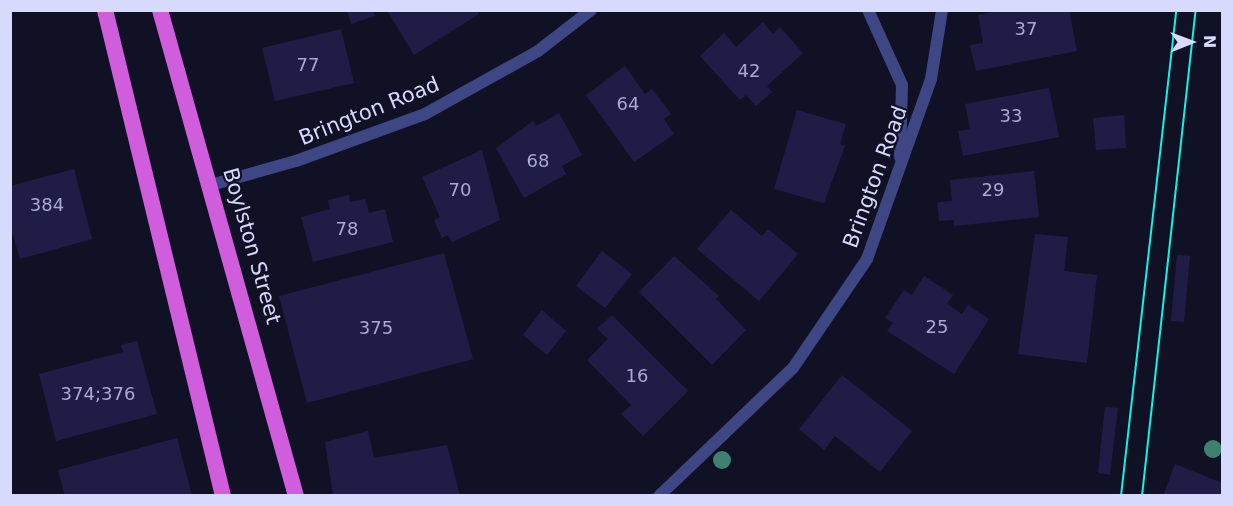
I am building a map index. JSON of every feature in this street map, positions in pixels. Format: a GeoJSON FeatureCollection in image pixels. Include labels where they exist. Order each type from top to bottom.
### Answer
{"type":"FeatureCollection","features":[{"type":"Feature","properties":{"kind":"highway"},"geometry":{"type":"LineString","coordinates":[[105,10],[223,495]]}},
{"type":"Feature","properties":{"kind":"highway","name":"Boylston Street"},"geometry":{"type":"LineString","coordinates":[[160,10],[211,184],[296,495]]}},
{"type":"Feature","properties":{"kind":"street","name":"Brington Road"},"geometry":{"type":"LineString","coordinates":[[211,184],[296,161],[425,114],[538,51],[591,10]]}},
{"type":"Feature","properties":{"kind":"street"},"geometry":{"type":"LineString","coordinates":[[868,10],[902,85],[905,112],[896,182]]}},
{"type":"Feature","properties":{"kind":"street","name":"Brington Road"},"geometry":{"type":"LineString","coordinates":[[659,495],[793,368],[867,260],[931,79],[942,10]]}},
{"type":"Feature","properties":{"kind":"building"},"geometry":{"type":"Polygon","coordinates":[[[347,10],[373,10],[375,16],[351,24],[347,10]]]}},
{"type":"Feature","properties":{"kind":"building"},"geometry":{"type":"Polygon","coordinates":[[[476,10],[479,14],[414,55],[388,12],[476,10]]]}},
{"type":"Feature","properties":{"kind":"building"},"geometry":{"type":"Polygon","coordinates":[[[1001,10],[1069,10],[1077,51],[976,71],[970,45],[983,43],[978,15],[1001,10]]]}},
{"type":"Feature","properties":{"kind":"building"},"geometry":{"type":"Polygon","coordinates":[[[763,22],[773,34],[780,27],[803,53],[767,86],[772,92],[756,106],[746,95],[740,100],[700,56],[724,33],[736,47],[763,22]]]}},
{"type":"Feature","properties":{"kind":"building"},"geometry":{"type":"Polygon","coordinates":[[[341,29],[354,83],[275,101],[262,48],[341,29]]]}},
{"type":"Feature","properties":{"kind":"building"},"geometry":{"type":"Polygon","coordinates":[[[625,66],[645,94],[652,89],[671,114],[664,119],[674,134],[634,162],[586,95],[625,66]]]}},
{"type":"Feature","properties":{"kind":"building"},"geometry":{"type":"Polygon","coordinates":[[[1049,88],[1059,137],[963,156],[958,131],[970,129],[965,104],[1049,88]]]}},
{"type":"Feature","properties":{"kind":"building"},"geometry":{"type":"Polygon","coordinates":[[[797,110],[846,124],[840,144],[845,146],[824,203],[774,189],[797,110]]]}},
{"type":"Feature","properties":{"kind":"building"},"geometry":{"type":"Polygon","coordinates":[[[559,113],[582,155],[562,166],[566,174],[524,198],[496,148],[533,121],[536,126],[559,113]]]}},
{"type":"Feature","properties":{"kind":"building"},"geometry":{"type":"Polygon","coordinates":[[[1124,115],[1126,148],[1096,150],[1093,118],[1124,115]]]}},
{"type":"Feature","properties":{"kind":"building"},"geometry":{"type":"Polygon","coordinates":[[[482,150],[500,220],[452,242],[448,235],[442,238],[434,220],[440,217],[422,177],[482,150]]]}},
{"type":"Feature","properties":{"kind":"building"},"geometry":{"type":"Polygon","coordinates":[[[74,169],[92,239],[20,259],[10,225],[10,186],[74,169]]]}},
{"type":"Feature","properties":{"kind":"building"},"geometry":{"type":"Polygon","coordinates":[[[1034,171],[1039,217],[954,226],[954,220],[939,221],[937,202],[952,201],[950,180],[1034,171]]]}},
{"type":"Feature","properties":{"kind":"building"},"geometry":{"type":"Polygon","coordinates":[[[349,195],[350,202],[365,199],[369,213],[385,209],[393,242],[313,262],[301,217],[330,209],[328,200],[349,195]]]}},
{"type":"Feature","properties":{"kind":"building"},"geometry":{"type":"Polygon","coordinates":[[[731,210],[762,236],[768,229],[798,254],[759,301],[697,249],[731,210]]]}},
{"type":"Feature","properties":{"kind":"building"},"geometry":{"type":"Polygon","coordinates":[[[1035,234],[1068,237],[1064,271],[1097,275],[1087,363],[1018,354],[1035,234]]]}},
{"type":"Feature","properties":{"kind":"building"},"geometry":{"type":"Polygon","coordinates":[[[602,251],[632,274],[605,308],[576,286],[602,251]]]}},
{"type":"Feature","properties":{"kind":"building"},"geometry":{"type":"Polygon","coordinates":[[[444,253],[473,359],[307,403],[279,296],[444,253]]]}},
{"type":"Feature","properties":{"kind":"building"},"geometry":{"type":"Polygon","coordinates":[[[1177,255],[1190,256],[1184,322],[1171,321],[1177,255]]]}},
{"type":"Feature","properties":{"kind":"building"},"geometry":{"type":"Polygon","coordinates":[[[674,256],[719,296],[716,299],[746,330],[712,365],[639,292],[674,256]]]}},
{"type":"Feature","properties":{"kind":"building"},"geometry":{"type":"Polygon","coordinates":[[[924,276],[953,295],[947,304],[962,314],[968,305],[989,319],[954,374],[887,331],[893,323],[885,318],[904,290],[912,295],[924,276]]]}},
{"type":"Feature","properties":{"kind":"building"},"geometry":{"type":"Polygon","coordinates":[[[542,310],[566,331],[547,355],[523,335],[542,310]]]}},
{"type":"Feature","properties":{"kind":"building"},"geometry":{"type":"Polygon","coordinates":[[[612,315],[688,391],[643,436],[621,414],[631,405],[587,360],[608,339],[597,329],[612,315]]]}},
{"type":"Feature","properties":{"kind":"building"},"geometry":{"type":"Polygon","coordinates":[[[137,341],[157,414],[56,441],[39,374],[123,352],[121,345],[137,341]]]}},
{"type":"Feature","properties":{"kind":"building"},"geometry":{"type":"Polygon","coordinates":[[[842,375],[912,431],[880,472],[835,436],[824,450],[799,429],[842,375]]]}},
{"type":"Feature","properties":{"kind":"building"},"geometry":{"type":"Polygon","coordinates":[[[1105,407],[1118,408],[1110,475],[1098,473],[1105,407]]]}},
{"type":"Feature","properties":{"kind":"building"},"geometry":{"type":"Polygon","coordinates":[[[368,431],[374,458],[447,445],[460,496],[333,496],[325,442],[368,431]]]}},
{"type":"Feature","properties":{"kind":"building"},"geometry":{"type":"Polygon","coordinates":[[[177,438],[192,496],[65,496],[58,470],[177,438]]]}},
{"type":"Feature","properties":{"kind":"building"},"geometry":{"type":"Polygon","coordinates":[[[1175,464],[1222,483],[1222,496],[1163,496],[1175,464]]]}},
{"type":"Feature","properties":{"kind":"tram line"},"geometry":{"type":"LineString","coordinates":[[1121,496],[1176,10]]}},
{"type":"Feature","properties":{"kind":"tram line"},"geometry":{"type":"LineString","coordinates":[[1142,496],[1196,10]]}}]}
